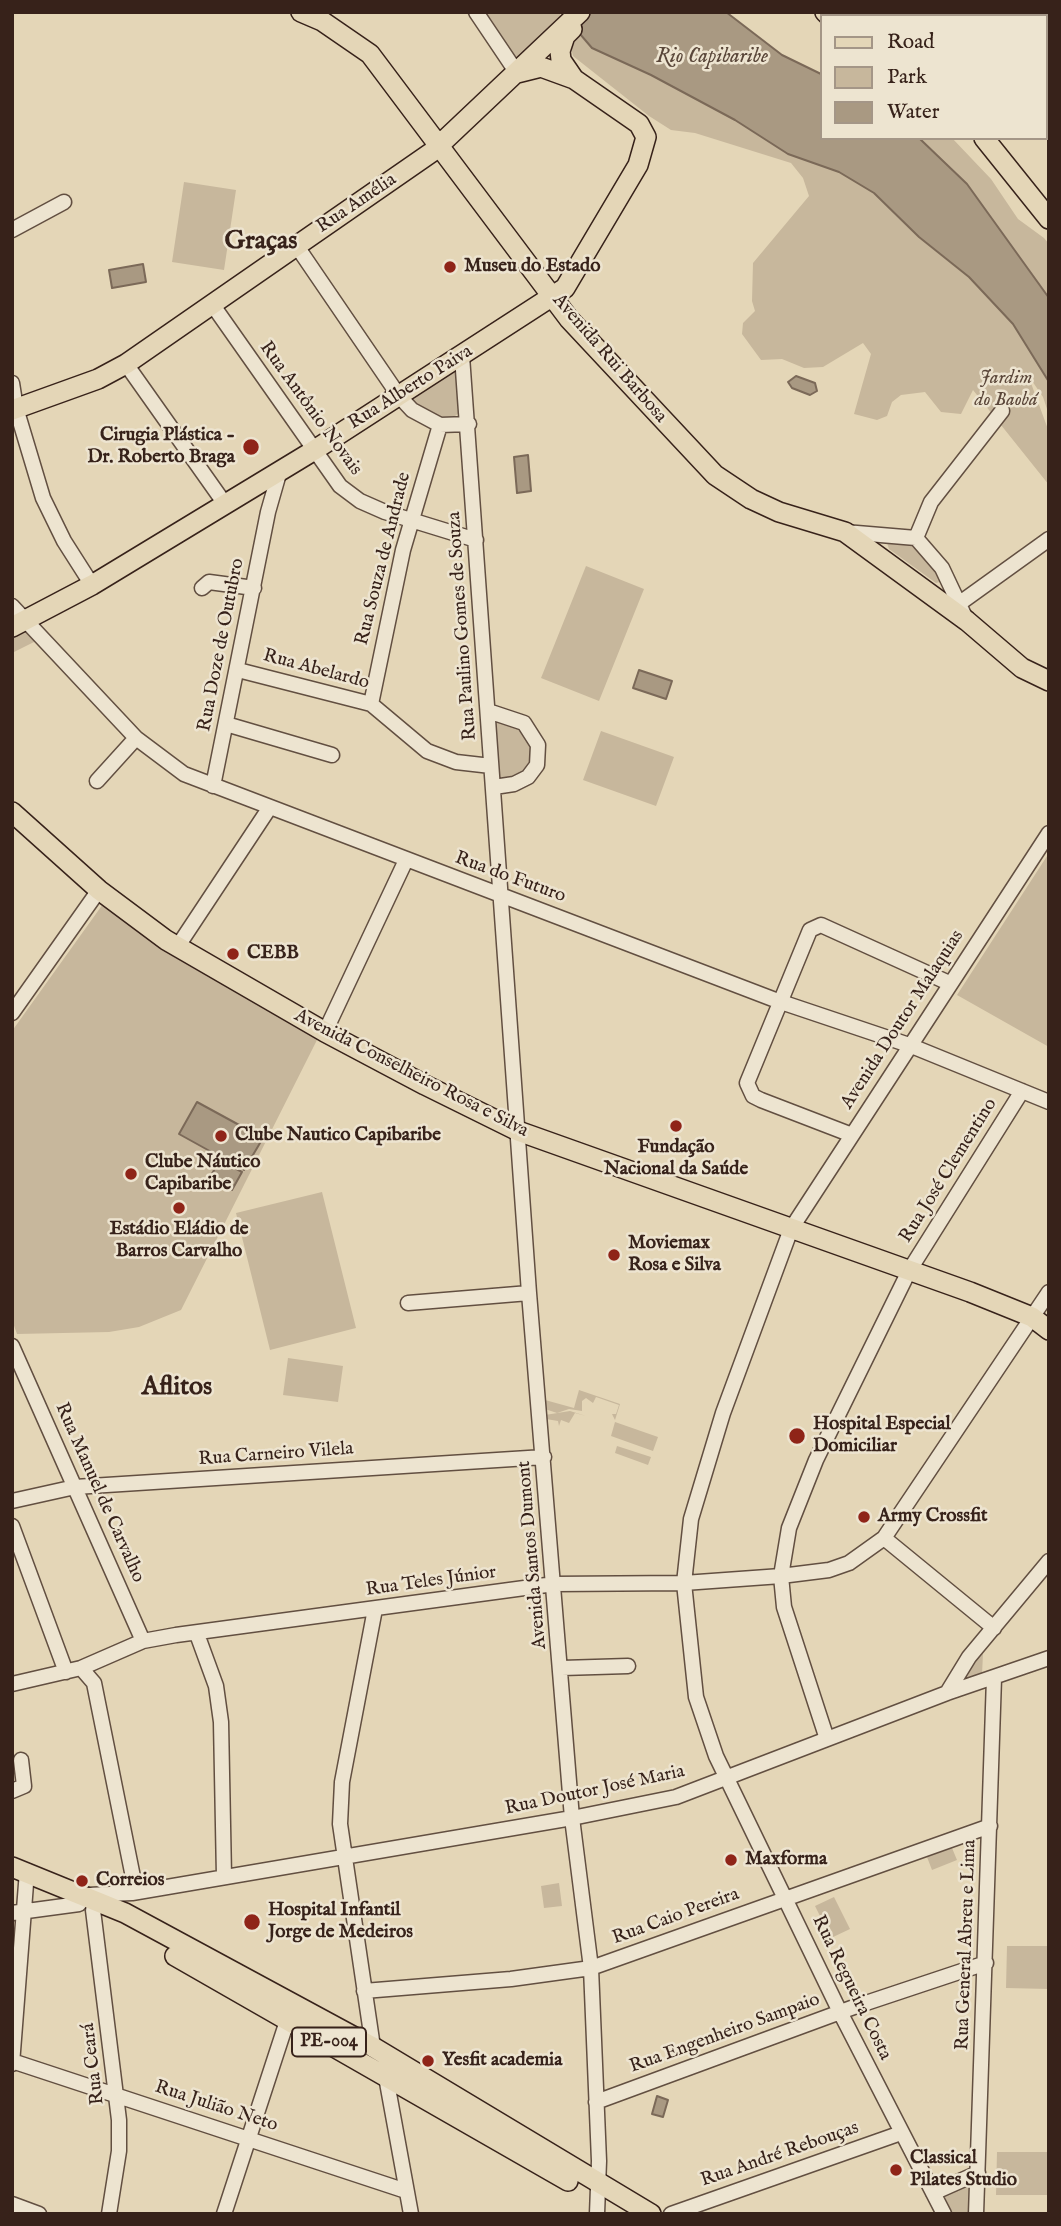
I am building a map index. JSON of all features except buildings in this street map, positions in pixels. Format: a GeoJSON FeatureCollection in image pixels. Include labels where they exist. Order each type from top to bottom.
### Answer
{"type":"FeatureCollection","features":[{"type":"Feature","properties":{"kind":"main road","name":"Avenida Rui Barbosa"},"geometry":{"type":"LineString","coordinates":[[301,12],[324,16],[370,54],[554,297],[607,362],[715,475],[751,499],[779,512],[845,532],[964,612],[1022,668],[1049,681]]}},
{"type":"Feature","properties":{"kind":"main road","name":"Rua Amélia"},"geometry":{"type":"LineString","coordinates":[[14,409],[98,379],[126,364],[440,146],[573,22],[590,12]]}},
{"type":"Feature","properties":{"kind":"main road"},"geometry":{"type":"LineString","coordinates":[[573,22],[560,51],[561,60],[575,79]]}},
{"type":"Feature","properties":{"kind":"main road","name":"Rua Alberto Paiva"},"geometry":{"type":"LineString","coordinates":[[16,617],[92,585],[399,397],[565,288],[638,165],[646,137],[639,124],[575,79],[541,67],[517,74]]}},
{"type":"Feature","properties":{"kind":"main road"},"geometry":{"type":"LineString","coordinates":[[986,140],[1049,219]]}},
{"type":"Feature","properties":{"kind":"main road","name":"Avenida Conselheiro Rosa e Silva"},"geometry":{"type":"LineString","coordinates":[[12,813],[99,890],[178,946],[325,1032],[518,1131],[1032,1317],[1049,1330]]}},
{"type":"Feature","properties":{"kind":"main road","name":"PE-004"},"geometry":{"type":"LineString","coordinates":[[19,1876],[87,1903],[125,1913],[373,2048],[598,2198],[651,2214]]}},
{"type":"Feature","properties":{"kind":"main road","name":"PE-004"},"geometry":{"type":"LineString","coordinates":[[87,1903],[627,2214]]}},
{"type":"Feature","properties":{"kind":"street"},"geometry":{"type":"LineString","coordinates":[[476,12],[517,74]]}},
{"type":"Feature","properties":{"kind":"street"},"geometry":{"type":"LineString","coordinates":[[12,230],[64,202]]}},
{"type":"Feature","properties":{"kind":"street"},"geometry":{"type":"LineString","coordinates":[[296,245],[399,397],[421,417],[440,425],[469,424]]}},
{"type":"Feature","properties":{"kind":"street","name":"Rua Antônio Novais"},"geometry":{"type":"LineString","coordinates":[[212,304],[340,486],[359,501],[476,540]]}},
{"type":"Feature","properties":{"kind":"street","name":"Rua Paulino Gomes de Souza"},"geometry":{"type":"LineString","coordinates":[[462,356],[469,424],[499,893]]}},
{"type":"Feature","properties":{"kind":"street"},"geometry":{"type":"LineString","coordinates":[[126,364],[225,504]]}},
{"type":"Feature","properties":{"kind":"street"},"geometry":{"type":"LineString","coordinates":[[12,383],[14,409],[43,498],[64,541],[92,585]]}},
{"type":"Feature","properties":{"kind":"street"},"geometry":{"type":"LineString","coordinates":[[916,538],[931,502],[1002,411]]}},
{"type":"Feature","properties":{"kind":"street","name":"Rua Souza de Andrade"},"geometry":{"type":"LineString","coordinates":[[371,704],[387,620],[412,520],[440,425]]}},
{"type":"Feature","properties":{"kind":"street","name":"Rua Doze de Outubro"},"geometry":{"type":"LineString","coordinates":[[213,786],[268,512],[280,470]]}},
{"type":"Feature","properties":{"kind":"street"},"geometry":{"type":"LineString","coordinates":[[244,492],[268,512]]}},
{"type":"Feature","properties":{"kind":"street","name":"Avenida Rui Barbosa"},"geometry":{"type":"LineString","coordinates":[[845,532],[916,538],[934,555],[964,612]]}},
{"type":"Feature","properties":{"kind":"street"},"geometry":{"type":"LineString","coordinates":[[964,612],[1049,539]]}},
{"type":"Feature","properties":{"kind":"street"},"geometry":{"type":"LineString","coordinates":[[202,589],[209,582],[254,588]]}},
{"type":"Feature","properties":{"kind":"street","name":"Rua do Futuro"},"geometry":{"type":"LineString","coordinates":[[16,617],[136,738],[172,767],[213,786],[406,860],[499,893],[778,1002],[909,1045],[1049,1102]]}},
{"type":"Feature","properties":{"kind":"street","name":"Rua Abelardo"},"geometry":{"type":"LineString","coordinates":[[238,670],[371,704],[427,751],[457,762],[491,766]]}},
{"type":"Feature","properties":{"kind":"street"},"geometry":{"type":"LineString","coordinates":[[488,711],[524,723],[538,745],[537,765],[528,777],[514,784],[494,787]]}},
{"type":"Feature","properties":{"kind":"street"},"geometry":{"type":"LineString","coordinates":[[226,724],[332,755]]}},
{"type":"Feature","properties":{"kind":"street"},"geometry":{"type":"LineString","coordinates":[[97,781],[136,738]]}},
{"type":"Feature","properties":{"kind":"street"},"geometry":{"type":"LineString","coordinates":[[178,946],[270,807]]}},
{"type":"Feature","properties":{"kind":"street","name":"Avenida Doutor Malaquias"},"geometry":{"type":"LineString","coordinates":[[684,1583],[691,1519],[723,1413],[791,1229],[1049,833]]}},
{"type":"Feature","properties":{"kind":"street"},"geometry":{"type":"LineString","coordinates":[[325,1032],[406,860]]}},
{"type":"Feature","properties":{"kind":"street"},"geometry":{"type":"LineString","coordinates":[[12,1013],[99,890]]}},
{"type":"Feature","properties":{"kind":"street","name":"Avenida Santos Dumont"},"geometry":{"type":"LineString","coordinates":[[499,893],[572,1818],[591,1968],[598,2198]]}},
{"type":"Feature","properties":{"kind":"street"},"geometry":{"type":"LineString","coordinates":[[852,1135],[761,1100],[749,1090],[748,1077],[810,930],[817,924],[949,983]]}},
{"type":"Feature","properties":{"kind":"street","name":"Rua José Clementino"},"geometry":{"type":"LineString","coordinates":[[827,1738],[784,1607],[780,1576],[789,1528],[816,1460],[909,1271],[1022,1091]]}},
{"type":"Feature","properties":{"kind":"street"},"geometry":{"type":"LineString","coordinates":[[994,1628],[884,1538],[1049,1292]]}},
{"type":"Feature","properties":{"kind":"street"},"geometry":{"type":"LineString","coordinates":[[408,1303],[529,1293]]}},
{"type":"Feature","properties":{"kind":"street","name":"Rua Manuel de Carvalho"},"geometry":{"type":"LineString","coordinates":[[12,1346],[143,1641]]}},
{"type":"Feature","properties":{"kind":"street","name":"Rua Carneiro Vilela"},"geometry":{"type":"LineString","coordinates":[[12,1501],[75,1487],[544,1457]]}},
{"type":"Feature","properties":{"kind":"street"},"geometry":{"type":"LineString","coordinates":[[12,1526],[66,1672]]}},
{"type":"Feature","properties":{"kind":"street","name":"Rua Teles Júnior"},"geometry":{"type":"LineString","coordinates":[[12,1684],[81,1668],[143,1641],[554,1584],[684,1583],[829,1570],[849,1563],[884,1538]]}},
{"type":"Feature","properties":{"kind":"street"},"geometry":{"type":"LineString","coordinates":[[960,1682],[994,1628],[1049,1561]]}},
{"type":"Feature","properties":{"kind":"street","name":"Rua Regueira Costa"},"geometry":{"type":"LineString","coordinates":[[684,1583],[696,1697],[726,1778],[840,2012],[944,2214]]}},
{"type":"Feature","properties":{"kind":"street"},"geometry":{"type":"LineString","coordinates":[[373,2048],[340,1824],[342,1782],[375,1609]]}},
{"type":"Feature","properties":{"kind":"street"},"geometry":{"type":"LineString","coordinates":[[207,1653],[215,1632]]}},
{"type":"Feature","properties":{"kind":"street"},"geometry":{"type":"LineString","coordinates":[[197,1634],[207,1653],[221,1722],[224,1877]]}},
{"type":"Feature","properties":{"kind":"street","name":"Rua Doutor José Maria"},"geometry":{"type":"LineString","coordinates":[[18,1912],[87,1903],[134,1892],[572,1818],[676,1797],[947,1693],[960,1682],[994,1678],[1049,1658]]}},
{"type":"Feature","properties":{"kind":"street"},"geometry":{"type":"LineString","coordinates":[[98,1662],[93,1683],[134,1892],[125,1913]]}},
{"type":"Feature","properties":{"kind":"street"},"geometry":{"type":"LineString","coordinates":[[562,1668],[628,1666]]}},
{"type":"Feature","properties":{"kind":"street"},"geometry":{"type":"LineString","coordinates":[[81,1668],[93,1683]]}},
{"type":"Feature","properties":{"kind":"street","name":"Rua General Abreu e Lima"},"geometry":{"type":"LineString","coordinates":[[976,2214],[994,1678]]}},
{"type":"Feature","properties":{"kind":"street"},"geometry":{"type":"LineString","coordinates":[[12,1791],[23,1786],[21,1760]]}},
{"type":"Feature","properties":{"kind":"street","name":"Rua Caio Pereira"},"geometry":{"type":"LineString","coordinates":[[364,1992],[511,1979],[591,1968],[990,1826]]}},
{"type":"Feature","properties":{"kind":"street"},"geometry":{"type":"LineString","coordinates":[[12,2062],[19,1876]]}},
{"type":"Feature","properties":{"kind":"street","name":"Rua Ceará"},"geometry":{"type":"LineString","coordinates":[[87,1903],[118,2095],[120,2151],[109,2214]]}},
{"type":"Feature","properties":{"kind":"street","name":"Rua Engenheiro Sampaio"},"geometry":{"type":"LineString","coordinates":[[596,2102],[840,2012],[986,1963]]}},
{"type":"Feature","properties":{"kind":"street"},"geometry":{"type":"LineString","coordinates":[[224,2214],[288,2018]]}},
{"type":"Feature","properties":{"kind":"street","name":"Rua Julião Neto"},"geometry":{"type":"LineString","coordinates":[[12,2062],[406,2192]]}},
{"type":"Feature","properties":{"kind":"street"},"geometry":{"type":"LineString","coordinates":[[386,2077],[411,2214]]}},
{"type":"Feature","properties":{"kind":"street","name":"Rua André Rebouças"},"geometry":{"type":"LineString","coordinates":[[671,2214],[690,2210],[901,2133]]}},
{"type":"Feature","properties":{"kind":"street"},"geometry":{"type":"LineString","coordinates":[[933,2193],[978,2173]]}},
{"type":"Feature","properties":{"kind":"street"},"geometry":{"type":"LineString","coordinates":[[12,2204],[39,2214]]}},
{"type":"Feature","properties":{"kind":"green space"},"geometry":{"type":"Polygon","coordinates":[[[470,12],[560,12],[560,21],[507,68],[470,12]]]}},
{"type":"Feature","properties":{"kind":"green space"},"geometry":{"type":"Polygon","coordinates":[[[835,12],[918,12],[916,14],[835,12]]]}},
{"type":"Feature","properties":{"kind":"green space","name":"Jardim do Baobá"},"geometry":{"type":"Polygon","coordinates":[[[579,35],[592,48],[651,75],[735,120],[788,154],[839,172],[874,193],[919,237],[969,277],[1013,324],[1049,382],[1049,415],[1043,397],[1028,375],[1049,432],[1049,485],[973,390],[961,414],[941,412],[925,392],[901,395],[892,402],[887,416],[877,420],[854,414],[871,354],[863,343],[823,367],[804,368],[782,359],[761,360],[742,334],[743,323],[755,311],[752,301],[753,263],[809,196],[803,178],[791,163],[695,133],[671,130],[649,116],[573,56],[571,48],[579,35]]]}},
{"type":"Feature","properties":{"kind":"green space"},"geometry":{"type":"Polygon","coordinates":[[[954,140],[991,179],[1018,219],[1049,244],[1049,298],[1006,239],[921,141],[954,140]]]}},
{"type":"Feature","properties":{"kind":"green space"},"geometry":{"type":"Polygon","coordinates":[[[184,182],[236,190],[224,270],[172,262],[184,182]]]}},
{"type":"Feature","properties":{"kind":"green space"},"geometry":{"type":"Polygon","coordinates":[[[457,372],[459,413],[451,419],[435,420],[410,399],[457,372]]]}},
{"type":"Feature","properties":{"kind":"green space"},"geometry":{"type":"Polygon","coordinates":[[[896,539],[923,550],[943,581],[936,583],[889,549],[886,540],[896,539]]]}},
{"type":"Feature","properties":{"kind":"green space"},"geometry":{"type":"Polygon","coordinates":[[[586,566],[644,589],[599,701],[541,678],[586,566]]]}},
{"type":"Feature","properties":{"kind":"green space"},"geometry":{"type":"Polygon","coordinates":[[[12,631],[25,631],[36,641],[12,653],[12,631]]]}},
{"type":"Feature","properties":{"kind":"green space"},"geometry":{"type":"Polygon","coordinates":[[[494,720],[513,723],[529,737],[534,758],[523,775],[499,781],[494,720]]]}},
{"type":"Feature","properties":{"kind":"green space"},"geometry":{"type":"Polygon","coordinates":[[[601,731],[674,757],[656,806],[583,780],[601,731]]]}},
{"type":"Feature","properties":{"kind":"green space"},"geometry":{"type":"Polygon","coordinates":[[[1049,853],[1049,1047],[957,995],[1049,853]]]}},
{"type":"Feature","properties":{"kind":"green space","name":"Clube Náutico Capibaribe"},"geometry":{"type":"Polygon","coordinates":[[[103,904],[195,969],[318,1038],[181,1310],[139,1327],[109,1332],[17,1334],[12,1320],[12,1031],[103,904]]]}},
{"type":"Feature","properties":{"kind":"green space"},"geometry":{"type":"Polygon","coordinates":[[[322,1192],[356,1328],[270,1350],[236,1213],[322,1192]]]}},
{"type":"Feature","properties":{"kind":"green space"},"geometry":{"type":"Polygon","coordinates":[[[288,1358],[343,1366],[338,1402],[283,1395],[288,1358]]]}},
{"type":"Feature","properties":{"kind":"green space"},"geometry":{"type":"Polygon","coordinates":[[[579,1390],[620,1404],[615,1420],[612,1414],[616,1414],[619,1405],[596,1397],[593,1403],[586,1398],[582,1401],[582,1411],[569,1409],[557,1413],[545,1409],[545,1400],[574,1408],[579,1390]]]}},
{"type":"Feature","properties":{"kind":"green space"},"geometry":{"type":"Polygon","coordinates":[[[570,1411],[586,1416],[575,1413],[569,1423],[561,1420],[559,1426],[558,1421],[546,1419],[545,1415],[570,1411]]]}},
{"type":"Feature","properties":{"kind":"green space"},"geometry":{"type":"Polygon","coordinates":[[[615,1422],[658,1437],[653,1451],[611,1436],[615,1422]]]}},
{"type":"Feature","properties":{"kind":"green space"},"geometry":{"type":"Polygon","coordinates":[[[617,1446],[651,1457],[648,1465],[615,1453],[617,1446]]]}},
{"type":"Feature","properties":{"kind":"green space"},"geometry":{"type":"Polygon","coordinates":[[[983,1653],[982,1675],[967,1681],[963,1679],[962,1673],[983,1653]]]}},
{"type":"Feature","properties":{"kind":"green space"},"geometry":{"type":"Polygon","coordinates":[[[952,1848],[957,1860],[932,1870],[927,1857],[952,1848]]]}},
{"type":"Feature","properties":{"kind":"green space"},"geometry":{"type":"Polygon","coordinates":[[[559,1883],[562,1906],[544,1908],[541,1886],[559,1883]]]}},
{"type":"Feature","properties":{"kind":"green space"},"geometry":{"type":"Polygon","coordinates":[[[834,1897],[850,1929],[831,1938],[815,1906],[834,1897]]]}},
{"type":"Feature","properties":{"kind":"green space"},"geometry":{"type":"Polygon","coordinates":[[[1007,1946],[1049,1946],[1049,1989],[1006,1988],[1007,1946]]]}},
{"type":"Feature","properties":{"kind":"green space"},"geometry":{"type":"Polygon","coordinates":[[[997,2152],[1049,2152],[1049,2195],[996,2195],[997,2152]]]}},
{"type":"Feature","properties":{"kind":"green space"},"geometry":{"type":"Polygon","coordinates":[[[971,2181],[973,2214],[953,2214],[944,2195],[971,2181]]]}},
{"type":"Feature","properties":{"kind":"water","name":"Rio Capibaribe"},"geometry":{"type":"Polygon","coordinates":[[[561,12],[726,12],[782,55],[820,74],[820,140],[921,140],[967,184],[1049,298],[1049,382],[1013,324],[969,277],[919,237],[874,193],[839,172],[788,154],[735,120],[651,75],[592,48],[561,12]]]}},
{"type":"Feature","properties":{"kind":"water"},"geometry":{"type":"Polygon","coordinates":[[[143,264],[146,282],[112,288],[109,270],[143,264]]]}},
{"type":"Feature","properties":{"kind":"water"},"geometry":{"type":"Polygon","coordinates":[[[796,376],[815,383],[817,391],[810,395],[792,388],[788,382],[796,376]]]}},
{"type":"Feature","properties":{"kind":"water"},"geometry":{"type":"Polygon","coordinates":[[[528,455],[531,491],[517,493],[514,457],[528,455]]]}},
{"type":"Feature","properties":{"kind":"water"},"geometry":{"type":"Polygon","coordinates":[[[639,670],[672,681],[666,699],[633,688],[639,670]]]}},
{"type":"Feature","properties":{"kind":"water","name":"Clube Nautico Capibaribe"},"geometry":{"type":"Polygon","coordinates":[[[197,1102],[263,1138],[244,1170],[179,1134],[197,1102]]]}},
{"type":"Feature","properties":{"kind":"water"},"geometry":{"type":"Polygon","coordinates":[[[220,1160],[242,1172],[232,1190],[210,1177],[220,1160]]]}},
{"type":"Feature","properties":{"kind":"water"},"geometry":{"type":"Polygon","coordinates":[[[657,2096],[668,2100],[663,2117],[652,2114],[657,2096]]]}},
{"type":"Feature","properties":{"kind":"place","name":"Museu do Estado"},"geometry":{"type":"Point","coordinates":[450,267]}},
{"type":"Feature","properties":{"kind":"place","name":"Cirugia Plástica - Dr. Roberto Braga"},"geometry":{"type":"Point","coordinates":[251,447]}},
{"type":"Feature","properties":{"kind":"place","name":"CEBB"},"geometry":{"type":"Point","coordinates":[233,954]}},
{"type":"Feature","properties":{"kind":"place","name":"Fundação Nacional da Saúde"},"geometry":{"type":"Point","coordinates":[676,1126]}},
{"type":"Feature","properties":{"kind":"place","name":"Clube Nautico Capibaribe"},"geometry":{"type":"Point","coordinates":[221,1136]}},
{"type":"Feature","properties":{"kind":"place","name":"Clube Náutico Capibaribe"},"geometry":{"type":"Point","coordinates":[131,1174]}},
{"type":"Feature","properties":{"kind":"place","name":"Estádio Eládio de Barros Carvalho"},"geometry":{"type":"Point","coordinates":[179,1208]}},
{"type":"Feature","properties":{"kind":"place","name":"Moviemax Rosa e Silva"},"geometry":{"type":"Point","coordinates":[614,1255]}},
{"type":"Feature","properties":{"kind":"place","name":"Hospital Especial Domiciliar"},"geometry":{"type":"Point","coordinates":[797,1436]}},
{"type":"Feature","properties":{"kind":"place","name":"Army Crossfit"},"geometry":{"type":"Point","coordinates":[864,1517]}},
{"type":"Feature","properties":{"kind":"place","name":"Maxforma"},"geometry":{"type":"Point","coordinates":[731,1860]}},
{"type":"Feature","properties":{"kind":"place","name":"Correios"},"geometry":{"type":"Point","coordinates":[82,1881]}},
{"type":"Feature","properties":{"kind":"place","name":"Hospital Infantil Jorge de Medeiros"},"geometry":{"type":"Point","coordinates":[252,1922]}},
{"type":"Feature","properties":{"kind":"place","name":"Yesfit academia"},"geometry":{"type":"Point","coordinates":[428,2061]}},
{"type":"Feature","properties":{"kind":"place","name":"Classical Pilates Studio"},"geometry":{"type":"Point","coordinates":[896,2170]}},
{"type":"Feature","properties":{"kind":"district","name":"Graças"},"geometry":{"type":"Point","coordinates":[261,243]}},
{"type":"Feature","properties":{"kind":"district","name":"Aflitos"},"geometry":{"type":"Point","coordinates":[177,1389]}}]}
